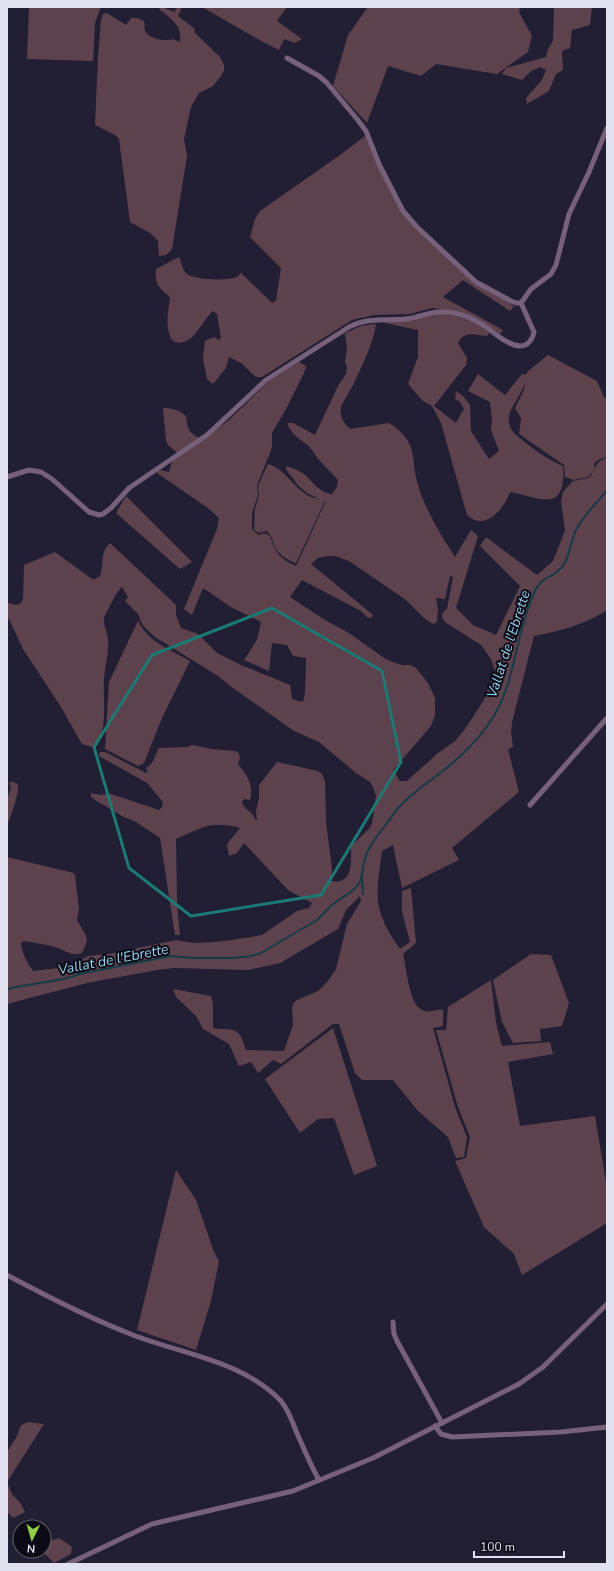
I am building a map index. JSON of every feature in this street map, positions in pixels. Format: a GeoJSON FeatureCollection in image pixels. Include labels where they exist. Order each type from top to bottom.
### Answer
{"type":"FeatureCollection","features":[{"type":"Feature","properties":{"kind":"street"},"geometry":{"type":"LineString","coordinates":[[287,58],[327,83],[357,119],[366,131],[379,164],[403,210],[417,227],[476,282],[510,301],[520,303]]}},
{"type":"Feature","properties":{"kind":"street"},"geometry":{"type":"LineString","coordinates":[[520,303],[531,289],[551,274],[556,265],[569,214],[589,172],[607,128]]}},
{"type":"Feature","properties":{"kind":"street"},"geometry":{"type":"LineString","coordinates":[[7,477],[28,470],[41,472],[52,479],[89,512],[99,515],[103,514],[111,508],[129,488],[208,435],[266,380],[356,323],[372,320],[408,319],[432,312],[447,312],[478,322],[515,345],[524,345],[530,342],[534,332],[520,303]]}},
{"type":"Feature","properties":{"kind":"street"},"geometry":{"type":"LineString","coordinates":[[530,805],[607,718]]}},
{"type":"Feature","properties":{"kind":"street"},"geometry":{"type":"LineString","coordinates":[[7,1275],[60,1303],[100,1321],[151,1342],[219,1363],[260,1385],[281,1402],[288,1411],[311,1467],[319,1480]]}},
{"type":"Feature","properties":{"kind":"street"},"geometry":{"type":"LineString","coordinates":[[68,1564],[152,1524],[293,1491],[373,1458],[508,1391],[529,1378],[607,1304]]}},
{"type":"Feature","properties":{"kind":"street"},"geometry":{"type":"LineString","coordinates":[[393,1322],[394,1334],[397,1341],[442,1423]]}},
{"type":"Feature","properties":{"kind":"street"},"geometry":{"type":"LineString","coordinates":[[435,1426],[441,1434],[452,1437],[561,1432],[607,1427]]}},
{"type":"Feature","properties":{"kind":"highlighted area"},"geometry":{"type":"Polygon","coordinates":[[[272,608],[382,671],[401,762],[321,895],[191,916],[129,868],[94,747],[152,655],[272,608]]]}},
{"type":"Feature","properties":{"kind":"shaded area"},"geometry":{"type":"Polygon","coordinates":[[[29,7],[101,7],[95,23],[93,61],[27,59],[29,7]]]}},
{"type":"Feature","properties":{"kind":"shaded area"},"geometry":{"type":"Polygon","coordinates":[[[162,7],[174,12],[178,7],[182,7],[178,16],[194,28],[195,33],[220,57],[224,65],[224,70],[213,86],[199,93],[191,107],[184,139],[187,156],[172,249],[166,255],[159,256],[158,241],[150,233],[130,222],[119,139],[115,135],[95,125],[98,56],[101,20],[103,14],[107,13],[126,25],[131,18],[137,18],[144,21],[145,31],[150,36],[162,40],[173,39],[180,42],[180,31],[178,26],[159,9],[162,7]]]}},
{"type":"Feature","properties":{"kind":"shaded area"},"geometry":{"type":"Polygon","coordinates":[[[202,7],[287,7],[277,21],[302,39],[295,43],[284,39],[279,50],[202,7]]]}},
{"type":"Feature","properties":{"kind":"shaded area"},"geometry":{"type":"Polygon","coordinates":[[[368,7],[520,7],[519,12],[532,36],[528,52],[497,74],[436,64],[421,76],[388,66],[367,123],[333,86],[348,35],[368,7]]]}},
{"type":"Feature","properties":{"kind":"shaded area"},"geometry":{"type":"Polygon","coordinates":[[[554,7],[592,7],[590,25],[572,30],[570,48],[562,51],[563,70],[556,74],[549,91],[527,104],[526,98],[542,80],[546,70],[540,67],[531,71],[522,80],[502,74],[506,68],[546,57],[548,49],[553,41],[554,7]]]}},
{"type":"Feature","properties":{"kind":"shaded area"},"geometry":{"type":"Polygon","coordinates":[[[365,136],[383,176],[406,216],[475,282],[514,306],[510,311],[463,280],[443,297],[503,330],[500,334],[483,323],[453,311],[432,308],[410,314],[374,315],[352,320],[262,377],[256,377],[241,363],[229,357],[226,368],[213,384],[207,379],[203,358],[205,341],[214,337],[219,340],[221,338],[217,314],[213,311],[187,341],[181,343],[174,342],[171,338],[168,327],[170,298],[157,284],[156,269],[179,257],[185,272],[196,278],[226,279],[237,277],[241,273],[272,303],[276,301],[281,268],[250,237],[255,219],[260,211],[365,136]]]}},
{"type":"Feature","properties":{"kind":"shaded area"},"geometry":{"type":"Polygon","coordinates":[[[439,312],[447,313],[478,323],[490,332],[487,336],[470,334],[463,336],[460,339],[458,343],[467,358],[466,365],[434,406],[456,423],[464,409],[459,401],[455,399],[456,391],[463,396],[470,405],[471,431],[489,459],[499,451],[491,430],[492,420],[490,402],[468,391],[478,374],[505,395],[522,374],[526,375],[527,372],[548,355],[597,381],[604,397],[607,399],[607,457],[598,460],[594,464],[595,469],[588,477],[574,480],[565,477],[564,465],[519,434],[521,418],[515,408],[524,390],[525,382],[522,391],[510,412],[509,418],[511,429],[544,456],[563,466],[563,481],[560,491],[556,497],[549,499],[541,499],[510,492],[499,511],[487,520],[474,520],[467,515],[441,423],[432,406],[423,401],[408,384],[418,357],[418,330],[385,323],[386,321],[439,312]]]}},
{"type":"Feature","properties":{"kind":"shaded area"},"geometry":{"type":"Polygon","coordinates":[[[376,325],[366,356],[341,407],[341,416],[350,429],[389,423],[406,438],[412,452],[416,477],[422,497],[435,524],[455,557],[471,530],[478,536],[456,608],[473,625],[496,635],[520,586],[480,546],[486,537],[537,575],[553,561],[565,530],[561,502],[563,492],[573,481],[589,478],[597,464],[607,458],[607,610],[590,620],[572,627],[534,636],[512,722],[511,731],[513,747],[508,749],[519,792],[452,848],[459,860],[402,888],[393,845],[382,851],[378,886],[380,913],[390,934],[400,949],[410,942],[402,911],[402,891],[411,888],[416,943],[403,954],[411,993],[417,1006],[422,1010],[443,1010],[443,1026],[433,1028],[455,1107],[467,1137],[464,1157],[456,1158],[448,1137],[418,1111],[393,1080],[362,1080],[355,1073],[339,1024],[333,1024],[281,1064],[273,1060],[258,1073],[251,1062],[239,1066],[229,1044],[203,1029],[196,1016],[176,997],[173,989],[211,996],[213,1003],[213,1028],[238,1032],[242,1038],[246,1050],[284,1051],[293,1025],[292,1007],[295,1001],[318,991],[328,981],[336,969],[347,924],[361,901],[360,896],[346,910],[338,929],[280,963],[248,970],[174,968],[157,970],[87,983],[7,1004],[7,857],[74,873],[75,875],[79,910],[77,920],[86,936],[87,942],[82,953],[75,954],[68,953],[59,948],[24,941],[21,943],[22,951],[33,971],[67,967],[88,956],[109,954],[176,940],[193,943],[217,942],[262,935],[297,911],[309,908],[312,903],[288,890],[244,843],[237,853],[229,856],[227,844],[240,828],[222,825],[207,826],[176,839],[177,904],[180,935],[175,935],[160,838],[136,822],[122,816],[95,800],[91,797],[91,793],[101,795],[111,794],[159,810],[162,807],[163,802],[147,783],[99,756],[100,752],[105,752],[146,773],[148,772],[146,768],[152,763],[159,748],[187,747],[192,745],[238,752],[240,757],[238,764],[247,776],[251,789],[250,800],[244,799],[242,802],[257,821],[256,811],[259,798],[259,785],[277,762],[318,771],[322,774],[325,781],[326,822],[332,869],[331,881],[344,879],[350,871],[351,846],[369,829],[372,823],[376,796],[370,782],[356,773],[319,742],[294,731],[218,676],[155,637],[143,626],[138,614],[125,601],[128,597],[122,587],[115,596],[104,618],[108,644],[104,679],[104,715],[102,734],[95,748],[82,744],[61,707],[23,649],[7,615],[7,603],[18,605],[23,599],[24,565],[55,552],[92,579],[95,579],[100,576],[103,554],[110,543],[176,605],[176,615],[181,628],[198,634],[217,653],[241,665],[290,685],[292,699],[303,702],[305,693],[306,658],[293,656],[287,645],[272,643],[269,671],[244,660],[257,640],[261,622],[231,607],[203,588],[192,615],[184,609],[217,529],[219,518],[208,508],[157,473],[159,470],[169,472],[173,459],[180,455],[168,445],[166,440],[163,408],[169,408],[181,412],[186,416],[187,425],[190,430],[194,435],[202,440],[229,420],[270,380],[299,362],[306,366],[286,409],[272,433],[272,446],[257,485],[258,495],[252,513],[252,529],[259,535],[264,533],[270,536],[276,551],[282,558],[296,566],[326,501],[296,563],[285,558],[279,552],[275,547],[271,536],[266,531],[259,533],[254,530],[255,509],[259,495],[258,486],[268,464],[282,472],[298,488],[311,497],[319,499],[307,493],[297,484],[288,472],[286,466],[304,474],[323,492],[332,494],[337,487],[338,480],[318,459],[309,446],[294,435],[288,426],[288,423],[293,423],[315,435],[338,386],[346,374],[347,367],[345,362],[347,349],[345,333],[361,326],[376,325]],[[335,556],[318,558],[311,564],[373,615],[371,618],[367,617],[361,611],[302,580],[290,597],[325,620],[349,633],[387,660],[402,665],[410,665],[416,668],[428,683],[435,698],[435,715],[431,726],[393,770],[400,781],[407,781],[438,753],[455,741],[465,729],[484,700],[495,671],[491,659],[481,645],[445,622],[442,617],[443,612],[447,609],[453,577],[450,576],[445,599],[436,598],[438,609],[437,622],[433,624],[424,618],[406,600],[349,561],[335,556]]]}},
{"type":"Feature","properties":{"kind":"shaded area"},"geometry":{"type":"Polygon","coordinates":[[[126,496],[192,562],[180,569],[116,513],[126,496]]]}},
{"type":"Feature","properties":{"kind":"shaded area"},"geometry":{"type":"Polygon","coordinates":[[[138,621],[142,628],[154,640],[190,661],[162,718],[144,763],[138,766],[105,749],[109,682],[138,621]]]}},
{"type":"Feature","properties":{"kind":"shaded area"},"geometry":{"type":"Polygon","coordinates":[[[9,782],[18,784],[18,789],[7,826],[7,800],[11,787],[9,782]]]}},
{"type":"Feature","properties":{"kind":"shaded area"},"geometry":{"type":"Polygon","coordinates":[[[531,954],[551,955],[569,1003],[562,1026],[540,1029],[541,1041],[513,1043],[502,1022],[493,980],[531,954]]]}},
{"type":"Feature","properties":{"kind":"shaded area"},"geometry":{"type":"Polygon","coordinates":[[[491,980],[496,1023],[502,1046],[550,1042],[553,1054],[508,1062],[520,1126],[595,1116],[607,1188],[607,1223],[522,1275],[514,1254],[484,1227],[455,1161],[466,1158],[470,1137],[458,1107],[436,1030],[446,1030],[448,1007],[491,980]]]}},
{"type":"Feature","properties":{"kind":"shaded area"},"geometry":{"type":"Polygon","coordinates":[[[333,1028],[377,1166],[354,1175],[334,1118],[318,1119],[300,1133],[265,1079],[333,1028]]]}},
{"type":"Feature","properties":{"kind":"shaded area"},"geometry":{"type":"Polygon","coordinates":[[[176,1170],[196,1200],[214,1252],[219,1261],[211,1301],[196,1350],[137,1330],[176,1170]]]}},
{"type":"Feature","properties":{"kind":"shaded area"},"geometry":{"type":"Polygon","coordinates":[[[28,1422],[44,1424],[7,1482],[7,1452],[16,1438],[21,1425],[28,1422]]]}},
{"type":"Feature","properties":{"kind":"shaded area"},"geometry":{"type":"Polygon","coordinates":[[[7,1482],[12,1494],[21,1504],[25,1512],[13,1518],[7,1512],[7,1482]]]}},
{"type":"Feature","properties":{"kind":"shaded area"},"geometry":{"type":"Polygon","coordinates":[[[59,1538],[72,1547],[71,1554],[54,1563],[50,1559],[52,1559],[52,1540],[59,1538]]]}},
{"type":"Feature","properties":{"kind":"waterway","name":"Vallat de l'Ebrette"},"geometry":{"type":"LineString","coordinates":[[7,990],[171,956],[194,958],[232,958],[251,956],[261,953],[317,920],[332,905],[353,891],[361,879],[366,854],[374,840],[396,810],[410,796],[458,758],[479,737],[490,722],[502,700],[512,670],[523,623],[537,587],[544,580],[555,574],[565,563],[577,528],[583,518],[607,490]]}},
{"type":"Feature","properties":{"kind":"waterway","name":"Vallat de l'Ebrette"},"geometry":{"type":"LineString","coordinates":[[362,877],[363,894]]}}]}
